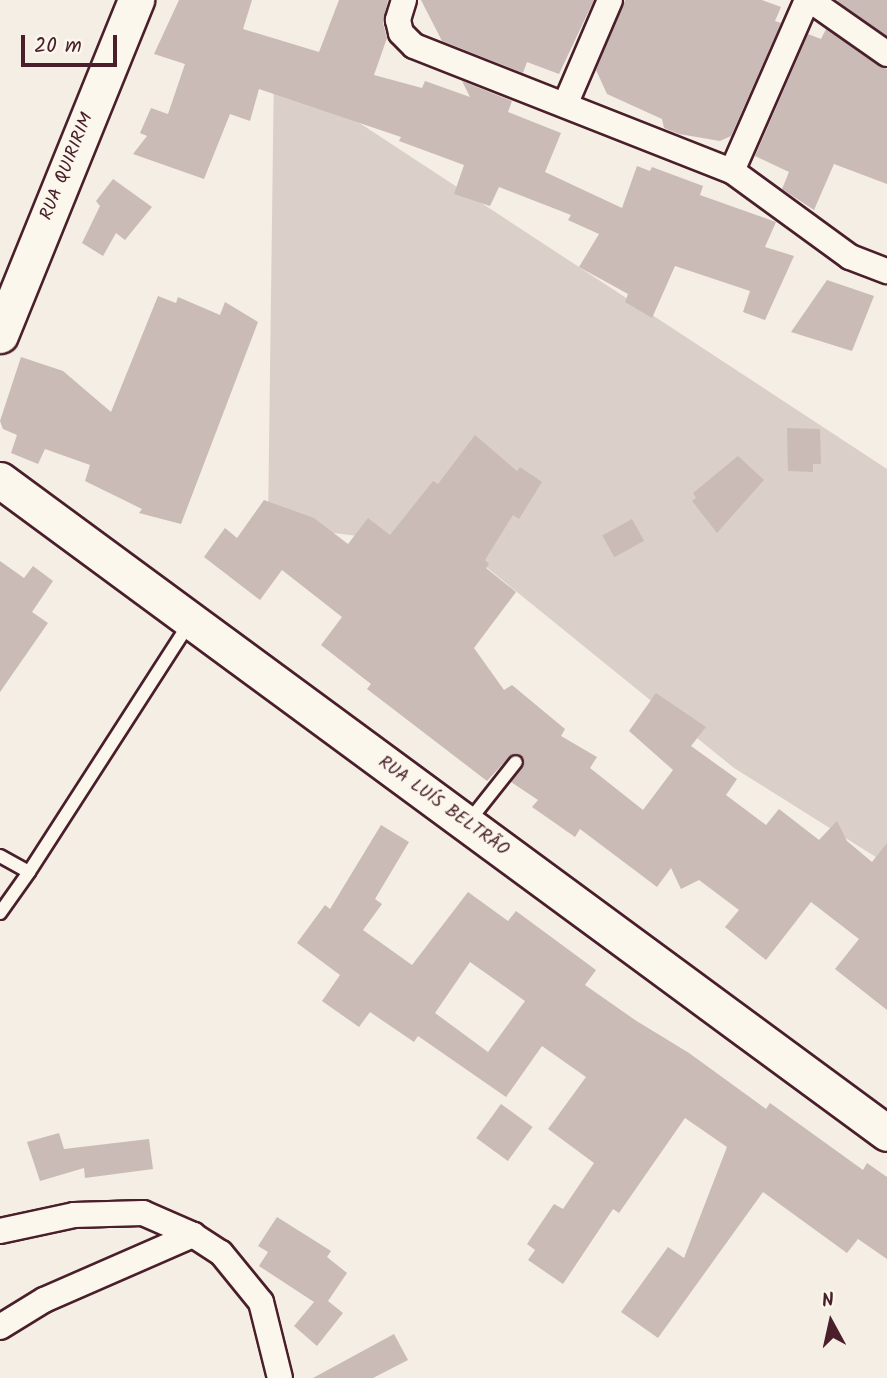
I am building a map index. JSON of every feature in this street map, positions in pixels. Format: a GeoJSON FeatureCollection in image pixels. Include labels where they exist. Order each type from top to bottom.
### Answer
{"type":"FeatureCollection","features":[{"type":"Feature","properties":{"kind":"main road","name":"RUA QUIRIRIM"},"geometry":{"type":"LineString","coordinates":[[0,335],[136,0]]}},
{"type":"Feature","properties":{"kind":"main road","name":"RUA LUÍS BELTRÃO"},"geometry":{"type":"LineString","coordinates":[[0,480],[887,1133]]}},
{"type":"Feature","properties":{"kind":"street"},"geometry":{"type":"LineString","coordinates":[[404,0],[398,20],[401,33],[414,46],[732,171],[850,257],[887,271]]}},
{"type":"Feature","properties":{"kind":"street"},"geometry":{"type":"LineString","coordinates":[[565,104],[610,0]]}},
{"type":"Feature","properties":{"kind":"street"},"geometry":{"type":"LineString","coordinates":[[732,171],[809,0],[887,54]]}},
{"type":"Feature","properties":{"kind":"street"},"geometry":{"type":"LineString","coordinates":[[0,1231],[74,1214],[143,1213],[192,1235],[221,1253],[261,1302],[281,1378]]}},
{"type":"Feature","properties":{"kind":"street"},"geometry":{"type":"LineString","coordinates":[[0,1327],[44,1300],[192,1235]]}},
{"type":"Feature","properties":{"kind":"lane"},"geometry":{"type":"LineString","coordinates":[[0,913],[190,621]]}},
{"type":"Feature","properties":{"kind":"lane"},"geometry":{"type":"LineString","coordinates":[[466,824],[516,762]]}},
{"type":"Feature","properties":{"kind":"lane"},"geometry":{"type":"LineString","coordinates":[[0,856],[29,872]]}},
{"type":"Feature","properties":{"kind":"shaded area"},"geometry":{"type":"Polygon","coordinates":[[[274,67],[887,469],[887,864],[734,768],[464,549],[268,525],[274,67]]]}},
{"type":"Feature","properties":{"kind":"building"},"geometry":{"type":"Polygon","coordinates":[[[179,0],[252,0],[243,29],[319,52],[339,0],[388,0],[383,23],[387,38],[374,75],[422,88],[425,81],[470,97],[462,81],[512,101],[508,112],[561,133],[545,172],[622,208],[637,166],[650,171],[652,167],[703,186],[700,195],[776,222],[765,247],[794,256],[765,320],[743,312],[750,291],[675,266],[652,318],[625,302],[628,294],[579,267],[599,234],[568,220],[571,215],[499,187],[490,206],[454,194],[464,165],[399,141],[401,137],[259,89],[250,121],[230,114],[204,179],[133,154],[147,136],[140,133],[151,108],[168,114],[185,64],[154,54],[179,0]]]}},
{"type":"Feature","properties":{"kind":"building"},"geometry":{"type":"Polygon","coordinates":[[[421,0],[594,0],[559,74],[527,62],[523,73],[442,41],[421,0]]]}},
{"type":"Feature","properties":{"kind":"building"},"geometry":{"type":"Polygon","coordinates":[[[625,0],[762,0],[781,7],[775,21],[781,23],[731,136],[720,141],[679,134],[664,128],[662,119],[607,94],[596,70],[625,0]]]}},
{"type":"Feature","properties":{"kind":"building"},"geometry":{"type":"Polygon","coordinates":[[[887,0],[887,36],[837,1],[887,0]]]}},
{"type":"Feature","properties":{"kind":"building"},"geometry":{"type":"Polygon","coordinates":[[[826,29],[887,69],[887,184],[834,164],[814,210],[782,189],[789,172],[755,156],[808,34],[821,39],[826,29]]]}},
{"type":"Feature","properties":{"kind":"building"},"geometry":{"type":"Polygon","coordinates":[[[113,179],[152,207],[125,240],[116,233],[103,256],[82,243],[100,206],[96,201],[113,179]]]}},
{"type":"Feature","properties":{"kind":"building"},"geometry":{"type":"Polygon","coordinates":[[[827,280],[874,296],[852,351],[791,332],[827,280]]]}},
{"type":"Feature","properties":{"kind":"building"},"geometry":{"type":"Polygon","coordinates":[[[158,296],[176,303],[178,297],[220,315],[225,302],[258,322],[181,524],[139,513],[142,509],[85,481],[90,465],[45,449],[38,464],[11,453],[17,435],[3,429],[0,421],[21,357],[63,371],[111,412],[158,296]]]}},
{"type":"Feature","properties":{"kind":"building"},"geometry":{"type":"Polygon","coordinates":[[[787,428],[820,429],[821,464],[813,464],[813,472],[788,471],[787,428]]]}},
{"type":"Feature","properties":{"kind":"building"},"geometry":{"type":"Polygon","coordinates":[[[475,435],[517,471],[520,467],[542,482],[519,519],[513,515],[485,560],[489,564],[486,568],[516,592],[474,648],[504,690],[512,685],[565,729],[561,736],[597,757],[590,768],[643,810],[673,770],[629,731],[656,693],[706,727],[691,746],[737,779],[726,795],[766,825],[779,809],[819,840],[837,821],[847,841],[872,862],[887,843],[887,1010],[835,969],[859,939],[811,902],[766,960],[725,927],[739,910],[699,880],[681,889],[671,868],[657,887],[580,829],[575,837],[532,807],[538,800],[511,782],[524,764],[521,755],[510,756],[487,781],[367,689],[371,684],[321,645],[342,617],[282,570],[260,600],[204,557],[225,528],[237,538],[264,500],[314,518],[348,544],[368,518],[390,535],[433,481],[438,484],[475,435]]]}},
{"type":"Feature","properties":{"kind":"building"},"geometry":{"type":"Polygon","coordinates":[[[738,456],[764,480],[717,533],[692,501],[696,498],[693,493],[738,456]]]}},
{"type":"Feature","properties":{"kind":"building"},"geometry":{"type":"Polygon","coordinates":[[[632,519],[644,541],[614,557],[602,535],[632,519]]]}},
{"type":"Feature","properties":{"kind":"building"},"geometry":{"type":"Polygon","coordinates":[[[0,561],[24,578],[33,566],[53,581],[32,612],[48,623],[0,692],[0,561]]]}},
{"type":"Feature","properties":{"kind":"building"},"geometry":{"type":"Polygon","coordinates":[[[381,825],[409,842],[375,899],[382,904],[363,930],[412,965],[468,892],[508,921],[516,911],[596,970],[585,985],[689,1053],[766,1109],[770,1103],[863,1170],[867,1163],[887,1177],[887,1259],[858,1239],[847,1253],[763,1192],[658,1338],[621,1312],[668,1247],[684,1258],[727,1147],[685,1118],[619,1213],[613,1209],[563,1284],[528,1260],[535,1250],[527,1244],[554,1204],[563,1209],[594,1163],[548,1129],[586,1077],[542,1046],[506,1097],[418,1036],[414,1042],[370,1012],[359,1027],[322,1001],[340,975],[297,943],[325,905],[330,909],[381,825]],[[470,962],[435,1013],[488,1052],[525,1001],[470,962]]]}},
{"type":"Feature","properties":{"kind":"building"},"geometry":{"type":"Polygon","coordinates":[[[501,1104],[533,1127],[508,1161],[476,1138],[501,1104]]]}},
{"type":"Feature","properties":{"kind":"building"},"geometry":{"type":"Polygon","coordinates":[[[59,1133],[64,1149],[149,1139],[153,1169],[85,1178],[84,1168],[40,1181],[27,1142],[59,1133]]]}},
{"type":"Feature","properties":{"kind":"building"},"geometry":{"type":"Polygon","coordinates":[[[277,1217],[331,1251],[327,1257],[347,1273],[328,1301],[343,1313],[317,1346],[294,1326],[314,1302],[259,1266],[268,1252],[258,1246],[277,1217]]]}},
{"type":"Feature","properties":{"kind":"building"},"geometry":{"type":"Polygon","coordinates":[[[394,1334],[408,1360],[373,1378],[313,1378],[394,1334]]]}}]}
